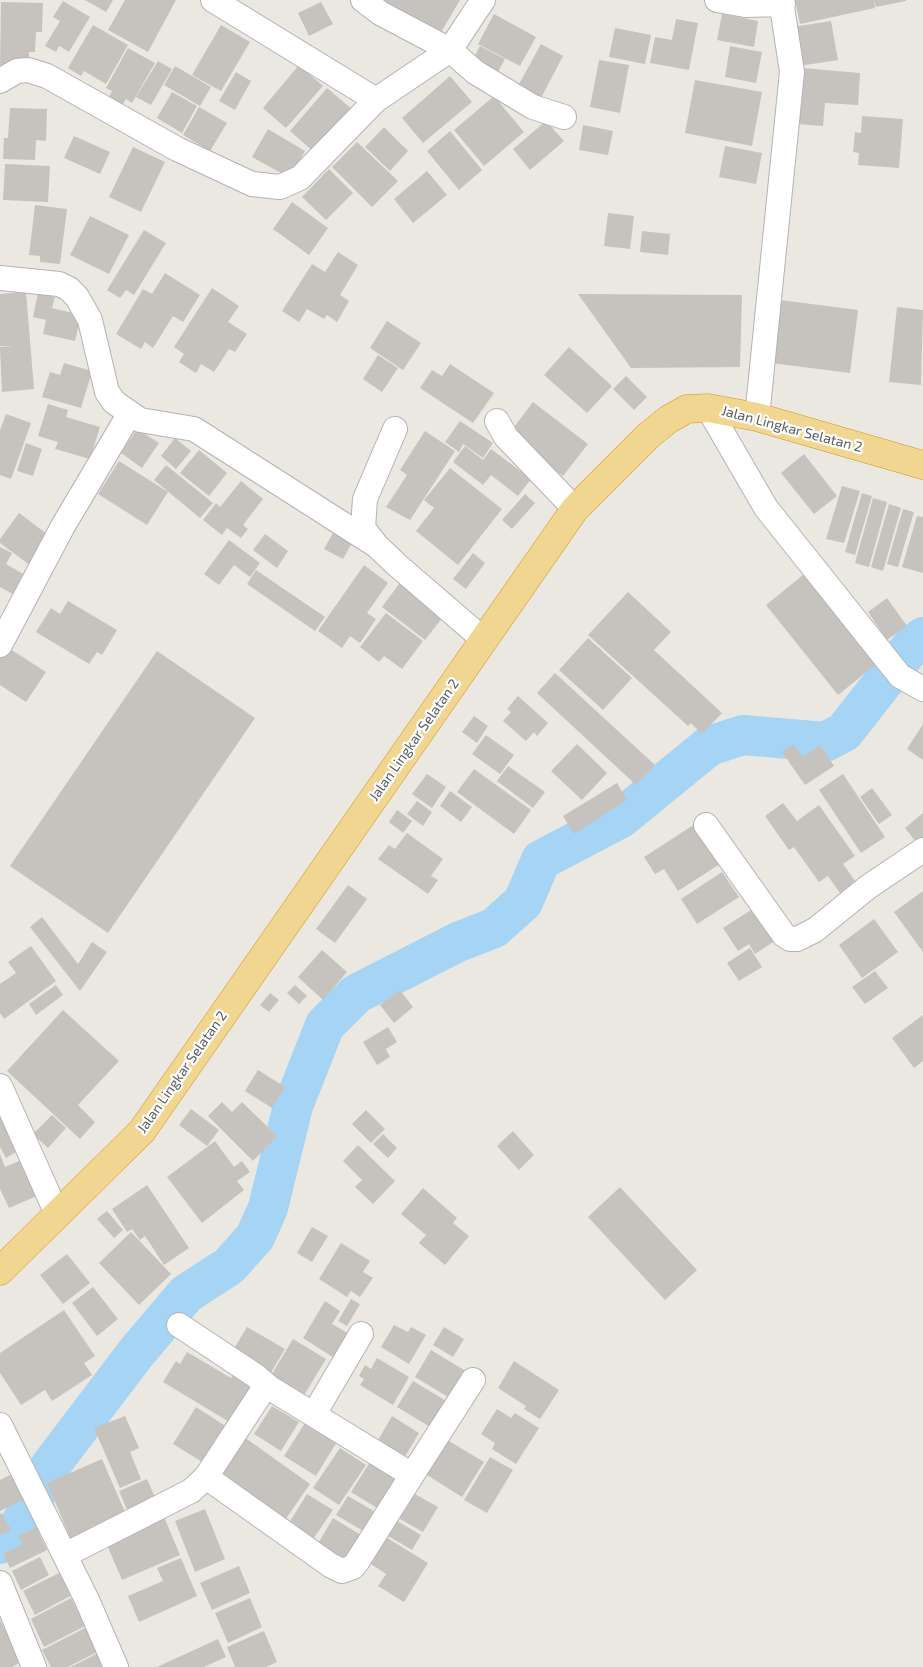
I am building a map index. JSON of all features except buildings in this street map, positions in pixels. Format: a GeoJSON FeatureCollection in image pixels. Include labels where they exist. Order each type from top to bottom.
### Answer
{"type":"FeatureCollection","features":[{"type":"Feature","properties":{"kind":"highway","name":"Jalan Lingkar Selatan 2"},"geometry":{"type":"LineString","coordinates":[[0,1271],[142,1131],[575,509],[649,435],[670,418],[687,409],[708,408],[758,417],[923,465]]}},
{"type":"Feature","properties":{"kind":"street"},"geometry":{"type":"LineString","coordinates":[[213,0],[376,100]]}},
{"type":"Feature","properties":{"kind":"street"},"geometry":{"type":"LineString","coordinates":[[363,0],[380,13],[450,50],[475,72],[533,107],[564,116]]}},
{"type":"Feature","properties":{"kind":"street"},"geometry":{"type":"LineString","coordinates":[[0,81],[17,71],[28,70],[47,76],[177,149],[252,184],[280,187],[300,178],[376,100],[450,50],[483,0]]}},
{"type":"Feature","properties":{"kind":"street"},"geometry":{"type":"LineString","coordinates":[[717,0],[745,5],[782,2],[792,72],[758,417]]}},
{"type":"Feature","properties":{"kind":"street"},"geometry":{"type":"LineString","coordinates":[[0,274],[58,284],[68,288],[77,297],[90,320],[107,392],[114,402],[140,420],[194,429],[377,546],[484,640]]}},
{"type":"Feature","properties":{"kind":"street"},"geometry":{"type":"LineString","coordinates":[[708,408],[766,508],[894,668],[923,689]]}},
{"type":"Feature","properties":{"kind":"street"},"geometry":{"type":"LineString","coordinates":[[0,645],[63,526],[130,413]]}},
{"type":"Feature","properties":{"kind":"street"},"geometry":{"type":"LineString","coordinates":[[496,420],[506,437],[575,509]]}},
{"type":"Feature","properties":{"kind":"street"},"geometry":{"type":"LineString","coordinates":[[377,546],[364,528],[365,499],[395,429]]}},
{"type":"Feature","properties":{"kind":"street"},"geometry":{"type":"LineString","coordinates":[[706,825],[784,935],[790,939],[798,939],[815,930],[868,887],[923,850]]}},
{"type":"Feature","properties":{"kind":"street"},"geometry":{"type":"LineString","coordinates":[[0,1086],[57,1214]]}},
{"type":"Feature","properties":{"kind":"street"},"geometry":{"type":"LineString","coordinates":[[179,1325],[256,1376],[270,1388],[412,1475]]}},
{"type":"Feature","properties":{"kind":"street"},"geometry":{"type":"LineString","coordinates":[[314,1414],[361,1334]]}},
{"type":"Feature","properties":{"kind":"street"},"geometry":{"type":"LineString","coordinates":[[206,1477],[330,1565],[342,1571],[354,1567],[473,1380]]}},
{"type":"Feature","properties":{"kind":"street"},"geometry":{"type":"LineString","coordinates":[[65,1555],[191,1491],[206,1477],[259,1395],[270,1388]]}},
{"type":"Feature","properties":{"kind":"street"},"geometry":{"type":"LineString","coordinates":[[0,1425],[30,1481],[43,1514],[65,1555],[116,1667]]}},
{"type":"Feature","properties":{"kind":"street"},"geometry":{"type":"LineString","coordinates":[[0,1583],[34,1667]]}},
{"type":"Feature","properties":{"kind":"waterway"},"geometry":{"type":"LineString","coordinates":[[0,1544],[18,1529],[51,1465],[136,1353],[186,1294],[229,1266],[255,1237],[268,1208],[293,1106],[325,1025],[356,994],[458,942],[494,928],[523,902],[541,860],[621,818],[709,746],[743,735],[825,742],[844,732],[911,647],[923,637]]}}]}
